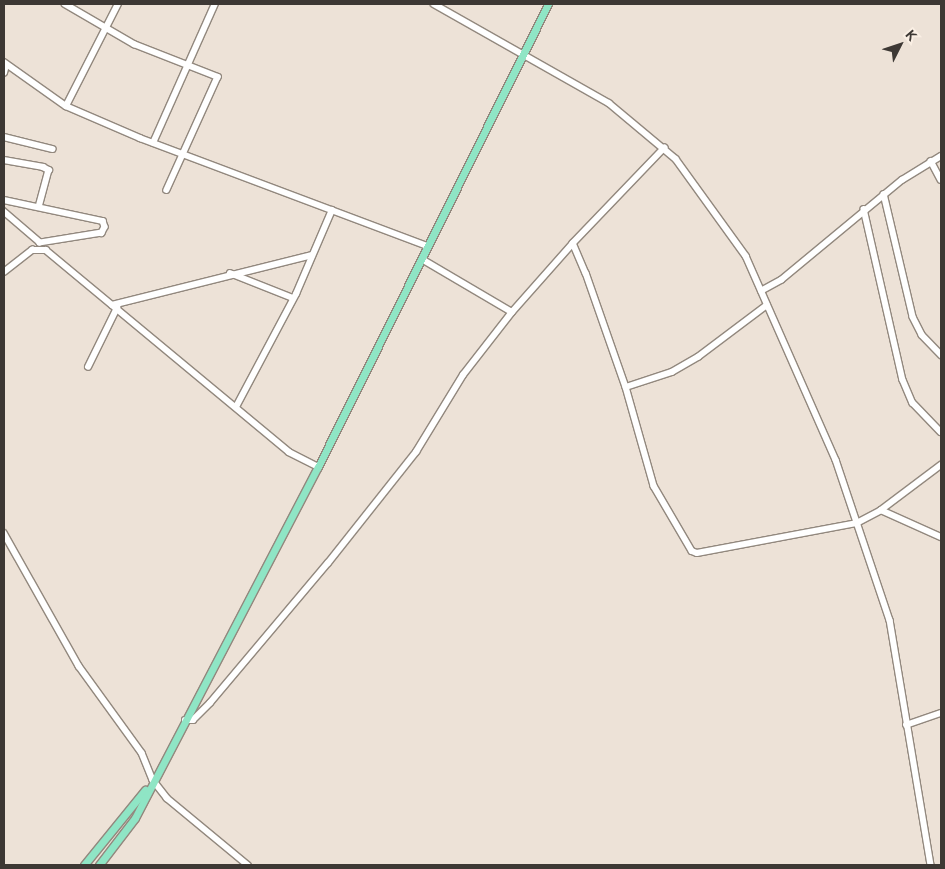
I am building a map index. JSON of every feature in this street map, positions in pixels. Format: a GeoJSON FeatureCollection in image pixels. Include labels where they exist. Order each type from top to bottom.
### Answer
{"type":"FeatureCollection","features":[{"type":"Feature","properties":{"kind":"main road"},"geometry":{"type":"LineString","coordinates":[[99,865],[135,818],[153,780],[318,467],[548,4]]}},
{"type":"Feature","properties":{"kind":"main road"},"geometry":{"type":"LineString","coordinates":[[84,865],[153,780]]}},
{"type":"Feature","properties":{"kind":"street"},"geometry":{"type":"LineString","coordinates":[[65,4],[134,44],[218,77],[184,155],[166,190]]}},
{"type":"Feature","properties":{"kind":"street"},"geometry":{"type":"LineString","coordinates":[[66,106],[118,4]]}},
{"type":"Feature","properties":{"kind":"street"},"geometry":{"type":"LineString","coordinates":[[153,143],[214,4]]}},
{"type":"Feature","properties":{"kind":"street"},"geometry":{"type":"LineString","coordinates":[[434,4],[609,103],[676,159],[746,256],[836,460],[890,620],[906,725],[931,865]]}},
{"type":"Feature","properties":{"kind":"street"},"geometry":{"type":"LineString","coordinates":[[4,73],[5,64],[66,106],[184,155],[428,246]]}},
{"type":"Feature","properties":{"kind":"street"},"geometry":{"type":"LineString","coordinates":[[4,137],[53,149]]}},
{"type":"Feature","properties":{"kind":"street"},"geometry":{"type":"LineString","coordinates":[[185,720],[193,720],[210,703],[328,563],[416,452],[463,375],[512,312],[573,243],[664,148]]}},
{"type":"Feature","properties":{"kind":"street"},"geometry":{"type":"LineString","coordinates":[[761,291],[781,280],[864,209],[931,161],[941,156]]}},
{"type":"Feature","properties":{"kind":"street"},"geometry":{"type":"LineString","coordinates":[[4,160],[43,166],[49,170],[39,207]]}},
{"type":"Feature","properties":{"kind":"street"},"geometry":{"type":"LineString","coordinates":[[931,161],[941,180]]}},
{"type":"Feature","properties":{"kind":"street"},"geometry":{"type":"LineString","coordinates":[[884,194],[913,318],[918,331],[941,355]]}},
{"type":"Feature","properties":{"kind":"street"},"geometry":{"type":"LineString","coordinates":[[4,200],[104,221],[105,227],[102,234],[40,243],[4,212]]}},
{"type":"Feature","properties":{"kind":"street"},"geometry":{"type":"LineString","coordinates":[[864,209],[903,380],[913,403],[941,432]]}},
{"type":"Feature","properties":{"kind":"street"},"geometry":{"type":"LineString","coordinates":[[236,407],[293,298],[332,210]]}},
{"type":"Feature","properties":{"kind":"street"},"geometry":{"type":"LineString","coordinates":[[573,243],[586,273],[626,387],[654,486],[692,551],[697,553],[857,523],[881,510],[941,465]]}},
{"type":"Feature","properties":{"kind":"street"},"geometry":{"type":"LineString","coordinates":[[4,272],[32,250],[46,250],[289,452],[318,467]]}},
{"type":"Feature","properties":{"kind":"street"},"geometry":{"type":"LineString","coordinates":[[114,306],[230,273],[312,254]]}},
{"type":"Feature","properties":{"kind":"street"},"geometry":{"type":"LineString","coordinates":[[422,259],[512,312]]}},
{"type":"Feature","properties":{"kind":"street"},"geometry":{"type":"LineString","coordinates":[[230,273],[293,298]]}},
{"type":"Feature","properties":{"kind":"street"},"geometry":{"type":"LineString","coordinates":[[626,387],[672,372],[698,357],[768,305]]}},
{"type":"Feature","properties":{"kind":"street"},"geometry":{"type":"LineString","coordinates":[[88,367],[114,306]]}},
{"type":"Feature","properties":{"kind":"street"},"geometry":{"type":"LineString","coordinates":[[881,510],[941,537]]}},
{"type":"Feature","properties":{"kind":"street"},"geometry":{"type":"LineString","coordinates":[[4,533],[79,666],[142,753],[153,780],[167,798],[248,865]]}},
{"type":"Feature","properties":{"kind":"street"},"geometry":{"type":"LineString","coordinates":[[906,725],[941,712]]}}]}
